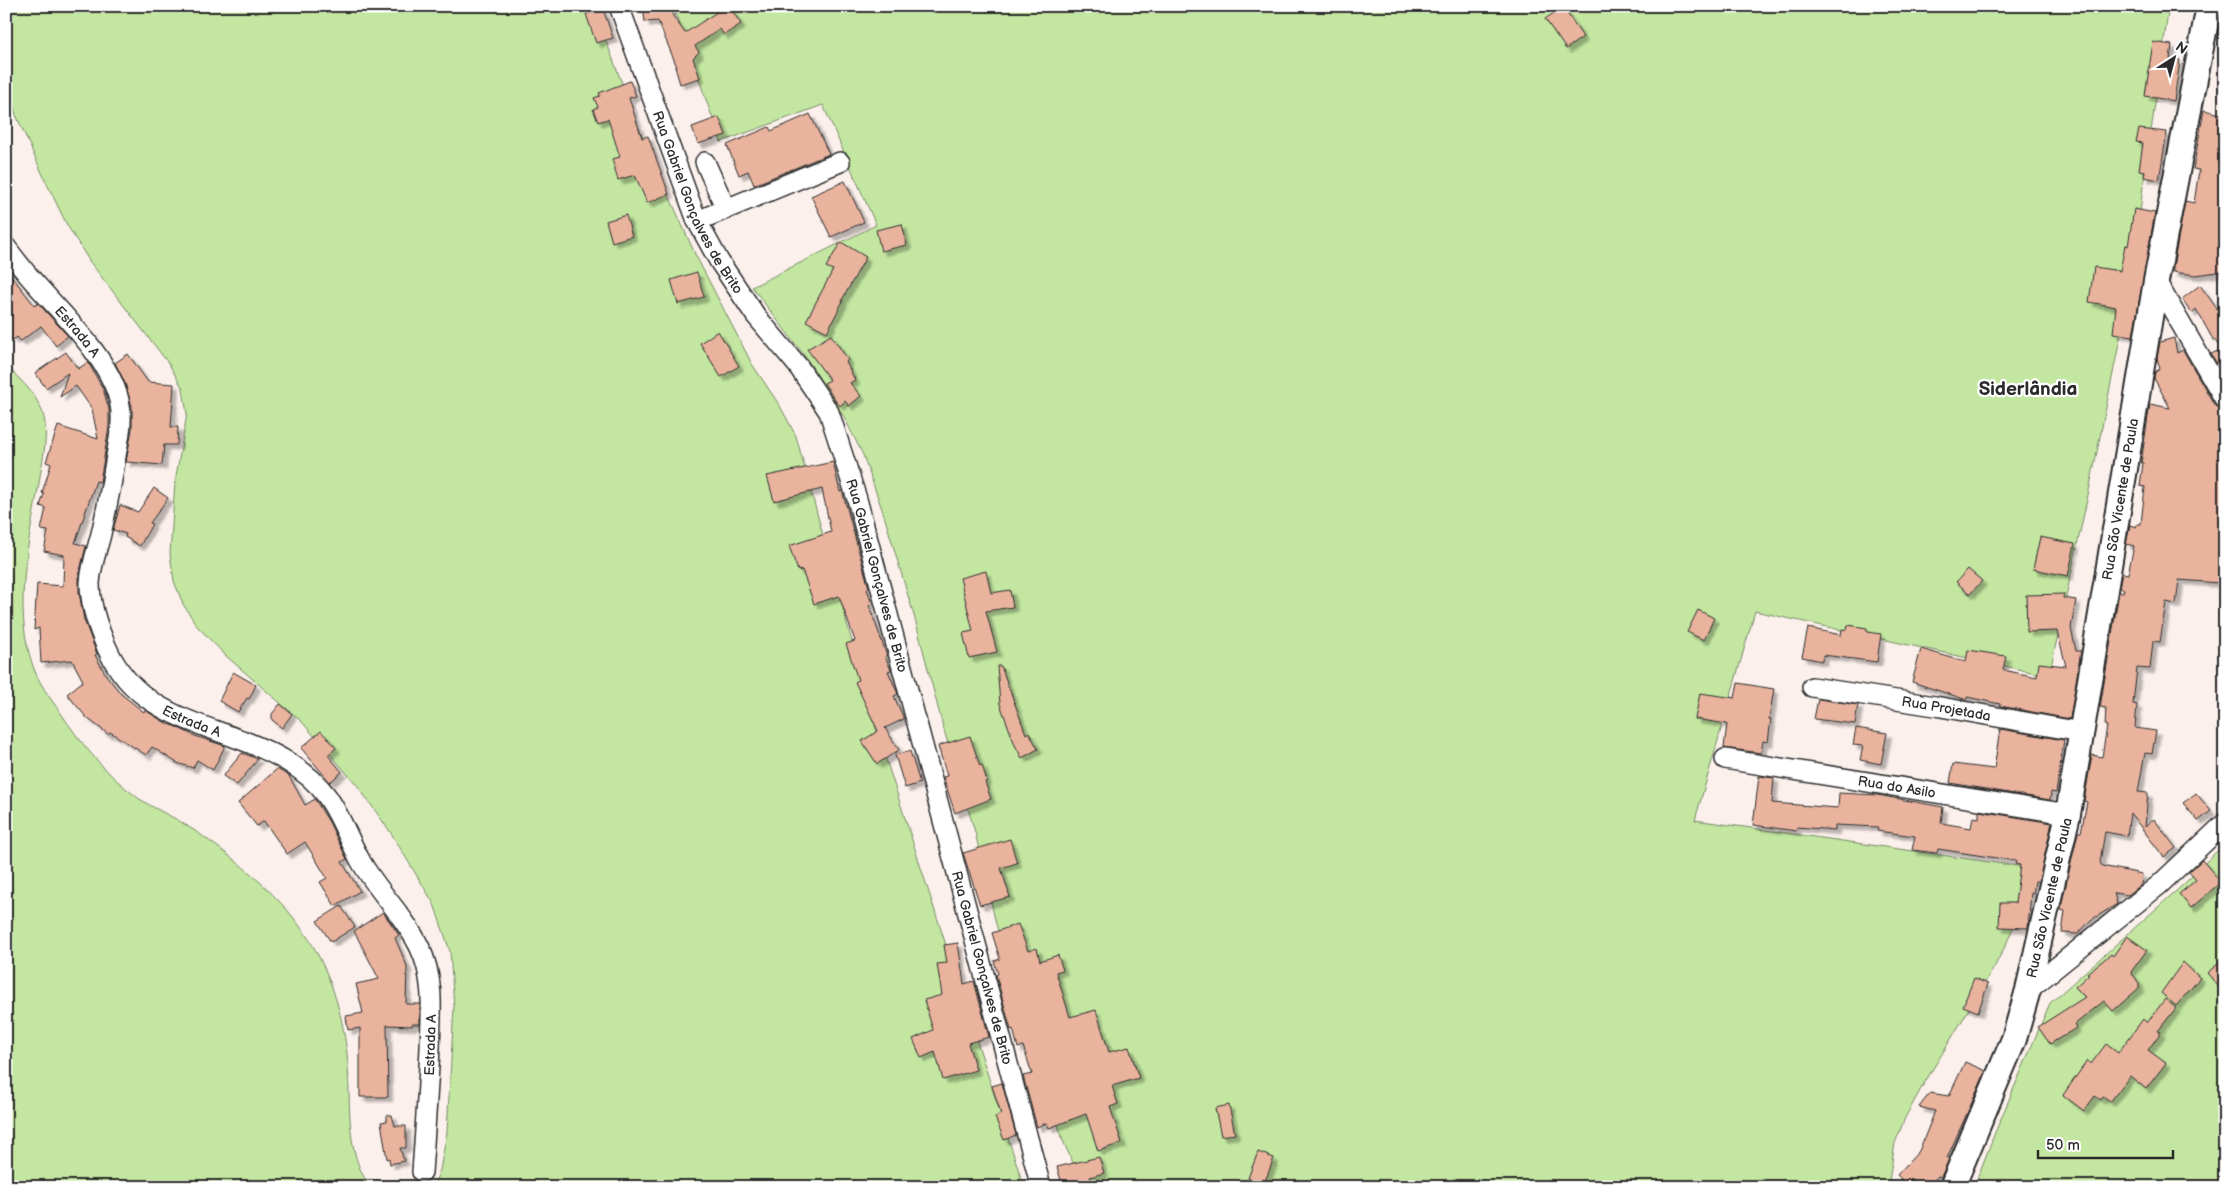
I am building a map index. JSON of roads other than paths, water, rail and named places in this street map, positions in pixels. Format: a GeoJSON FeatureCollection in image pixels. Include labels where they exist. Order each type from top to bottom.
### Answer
{"type":"FeatureCollection","features":[{"type":"Feature","properties":{"kind":"street","name":"Rua Gabriel Gonçalves de Brito"},"geometry":{"type":"LineString","coordinates":[[619,6],[697,221],[719,261],[756,316],[816,390],[828,412],[837,435],[857,499],[1041,1187]]}},
{"type":"Feature","properties":{"kind":"street","name":"Rua São Vicente de Paula"},"geometry":{"type":"LineString","coordinates":[[1952,1187],[2014,1039],[2028,990],[2068,814],[2156,281],[2208,6]]}},
{"type":"Feature","properties":{"kind":"street"},"geometry":{"type":"LineString","coordinates":[[705,162],[726,209]]}},
{"type":"Feature","properties":{"kind":"street"},"geometry":{"type":"LineString","coordinates":[[697,221],[840,162]]}},
{"type":"Feature","properties":{"kind":"street","name":"Estrada A"},"geometry":{"type":"LineString","coordinates":[[6,247],[31,280],[70,321],[96,356],[115,387],[120,402],[121,431],[106,509],[92,564],[90,584],[96,617],[112,660],[132,686],[158,707],[280,758],[315,782],[331,799],[375,886],[405,923],[420,947],[429,972],[432,994],[429,1083],[422,1172]]}},
{"type":"Feature","properties":{"kind":"street"},"geometry":{"type":"LineString","coordinates":[[2156,281],[2225,400]]}},
{"type":"Feature","properties":{"kind":"street","name":"Rua Projetada"},"geometry":{"type":"LineString","coordinates":[[1812,687],[1936,706],[2081,732]]}},
{"type":"Feature","properties":{"kind":"street","name":"Rua do Asilo"},"geometry":{"type":"LineString","coordinates":[[1725,759],[2068,814]]}},
{"type":"Feature","properties":{"kind":"street"},"geometry":{"type":"LineString","coordinates":[[2028,990],[2159,886],[2225,823]]}},
{"type":"Feature","properties":{"kind":"district","name":"Siderlândia"},"geometry":{"type":"Point","coordinates":[2028,388]}}]}
